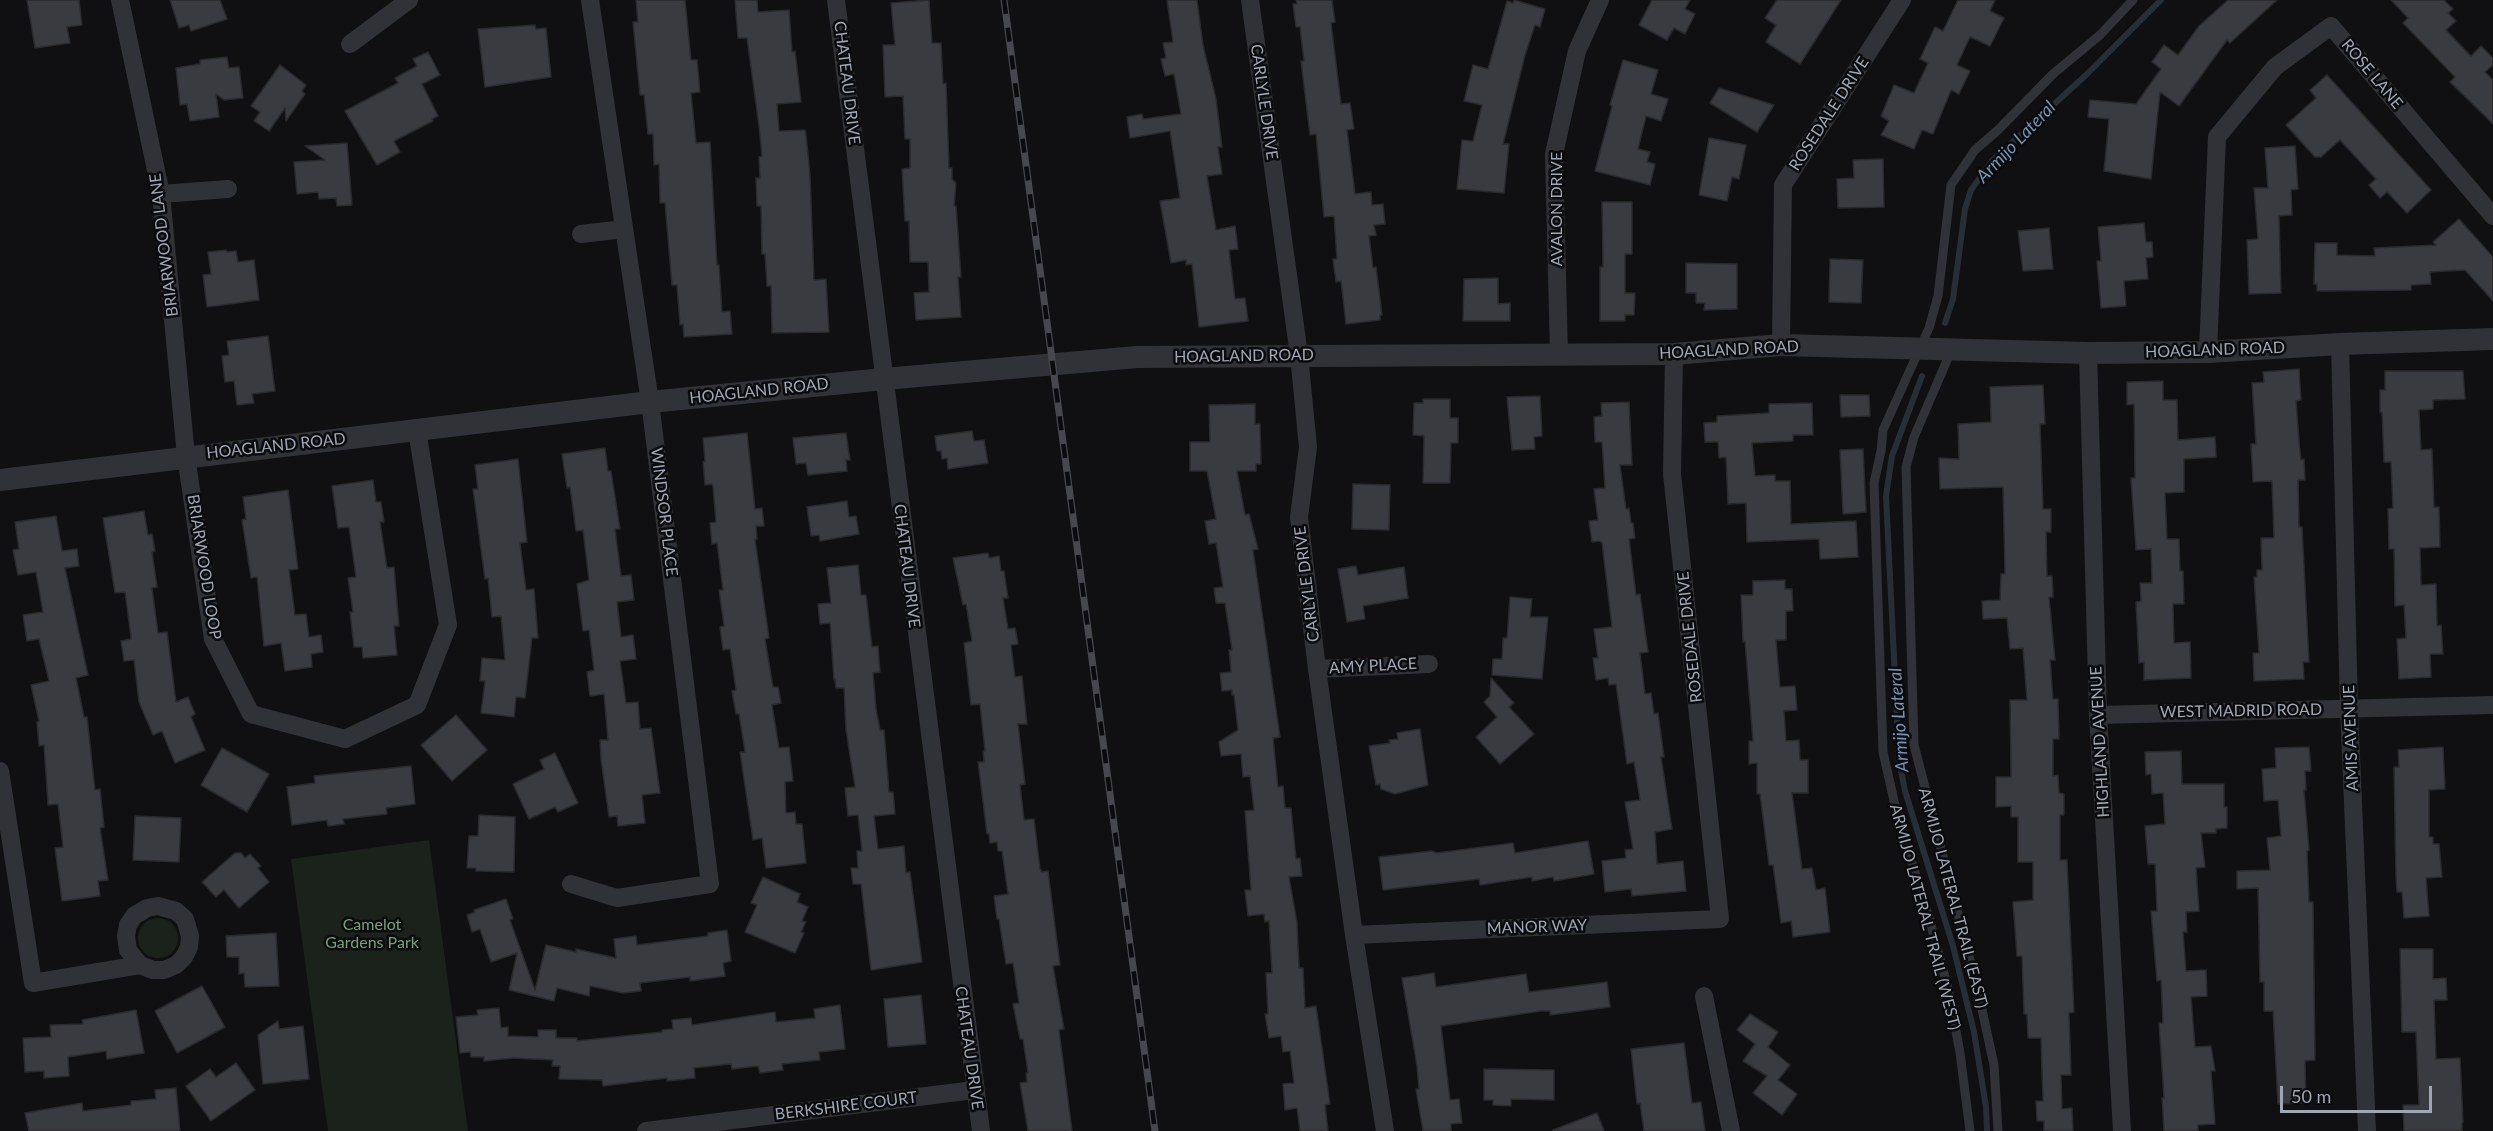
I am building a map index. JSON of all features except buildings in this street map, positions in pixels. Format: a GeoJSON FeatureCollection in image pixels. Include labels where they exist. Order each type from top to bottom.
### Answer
{"type":"FeatureCollection","features":[{"type":"Feature","properties":{"kind":"street","name":"BRIARWOOD LANE"},"geometry":{"type":"LineString","coordinates":[[120,0],[161,194],[186,456]]}},
{"type":"Feature","properties":{"kind":"street"},"geometry":{"type":"LineString","coordinates":[[350,44],[409,0]]}},
{"type":"Feature","properties":{"kind":"street","name":"WINDSOR PLACE"},"geometry":{"type":"LineString","coordinates":[[571,884],[617,898],[710,884],[650,402],[590,0]]}},
{"type":"Feature","properties":{"kind":"street","name":"CHATEAU DRIVE"},"geometry":{"type":"LineString","coordinates":[[836,0],[981,1131]]}},
{"type":"Feature","properties":{"kind":"street","name":"CARLYLE DRIVE"},"geometry":{"type":"LineString","coordinates":[[1250,0],[1299,355],[1308,447],[1299,517],[1317,669],[1354,935],[1385,1131]]}},
{"type":"Feature","properties":{"kind":"street","name":"AVALON DRIVE"},"geometry":{"type":"LineString","coordinates":[[1559,354],[1554,154],[1577,51],[1600,0]]}},
{"type":"Feature","properties":{"kind":"street","name":"ROSEDALE DRIVE"},"geometry":{"type":"LineString","coordinates":[[1781,345],[1783,185],[1902,0]]}},
{"type":"Feature","properties":{"kind":"street","name":"ROSE LANE"},"geometry":{"type":"LineString","coordinates":[[2208,352],[2217,137],[2275,67],[2331,26],[2493,216]]}},
{"type":"Feature","properties":{"kind":"street"},"geometry":{"type":"LineString","coordinates":[[161,194],[228,189]]}},
{"type":"Feature","properties":{"kind":"street"},"geometry":{"type":"LineString","coordinates":[[580,234],[624,229]]}},
{"type":"Feature","properties":{"kind":"street","name":"HOAGLAND ROAD"},"geometry":{"type":"LineString","coordinates":[[0,480],[650,402],[1137,357],[1674,354],[1781,345],[2088,353],[2208,352],[2340,344],[2493,339]]}},
{"type":"Feature","properties":{"kind":"street","name":"AMIS AVENUE"},"geometry":{"type":"LineString","coordinates":[[2340,344],[2349,709],[2367,1131]]}},
{"type":"Feature","properties":{"kind":"street","name":"HIGHLAND AVENUE"},"geometry":{"type":"LineString","coordinates":[[2088,353],[2098,715],[2122,1131]]}},
{"type":"Feature","properties":{"kind":"street","name":"ROSEDALE DRIVE"},"geometry":{"type":"LineString","coordinates":[[1674,354],[1672,474],[1720,919]]}},
{"type":"Feature","properties":{"kind":"street","name":"BRIARWOOD LOOP"},"geometry":{"type":"LineString","coordinates":[[186,456],[213,639],[251,714],[345,739],[417,705],[448,625],[417,430]]}},
{"type":"Feature","properties":{"kind":"street","name":"AMY PLACE"},"geometry":{"type":"LineString","coordinates":[[1317,669],[1429,664]]}},
{"type":"Feature","properties":{"kind":"street","name":"WEST MADRID ROAD"},"geometry":{"type":"LineString","coordinates":[[2098,715],[2493,705]]}},
{"type":"Feature","properties":{"kind":"street"},"geometry":{"type":"LineString","coordinates":[[0,771],[33,983],[140,965]]}},
{"type":"Feature","properties":{"kind":"street","name":"MANOR WAY"},"geometry":{"type":"LineString","coordinates":[[1354,935],[1720,919]]}},
{"type":"Feature","properties":{"kind":"street"},"geometry":{"type":"LineString","coordinates":[[1704,996],[1731,1131]]}},
{"type":"Feature","properties":{"kind":"street","name":"BERKSHIRE COURT"},"geometry":{"type":"LineString","coordinates":[[646,1131],[974,1090]]}},
{"type":"Feature","properties":{"kind":"lane","name":"ARMIJO LATERAL TRAIL (WEST)"},"geometry":{"type":"LineString","coordinates":[[1970,1131],[1949,992],[1897,813],[1883,752],[1874,483],[1883,430],[1929,328],[1938,296],[1951,185],[1975,150],[2053,74],[2100,35],[2133,0]]}},
{"type":"Feature","properties":{"kind":"lane","name":"ARMIJO LATERAL TRAIL (EAST)"},"geometry":{"type":"LineString","coordinates":[[1952,349],[1914,437],[1906,467],[1914,745],[1978,991],[1994,1065],[1998,1131]]}},
{"type":"Feature","properties":{"kind":"green space","name":"Camelot Gardens Park"},"geometry":{"type":"Polygon","coordinates":[[[429,840],[468,1131],[328,1131],[291,859],[429,840]]]}},
{"type":"Feature","properties":{"kind":"green space"},"geometry":{"type":"Polygon","coordinates":[[[158,918],[166,919],[172,924],[177,930],[177,946],[172,952],[166,957],[158,958],[150,957],[144,952],[139,946],[138,938],[139,930],[144,924],[150,919],[158,918]]]}},
{"type":"Feature","properties":{"kind":"waterway","name":"Armijo Lateral"},"geometry":{"type":"LineString","coordinates":[[1945,323],[1953,299],[1965,209],[1971,190],[1992,161],[2086,75],[2161,0]]}},
{"type":"Feature","properties":{"kind":"waterway","name":"Armijo Lateral"},"geometry":{"type":"LineString","coordinates":[[1922,376],[1892,456],[1886,496],[1899,760],[1905,791],[1953,946],[1974,1032],[1986,1107],[1987,1131]]}},
{"type":"Feature","properties":{"kind":"railway"},"geometry":{"type":"LineString","coordinates":[[1004,0],[1155,1131]]}}]}
